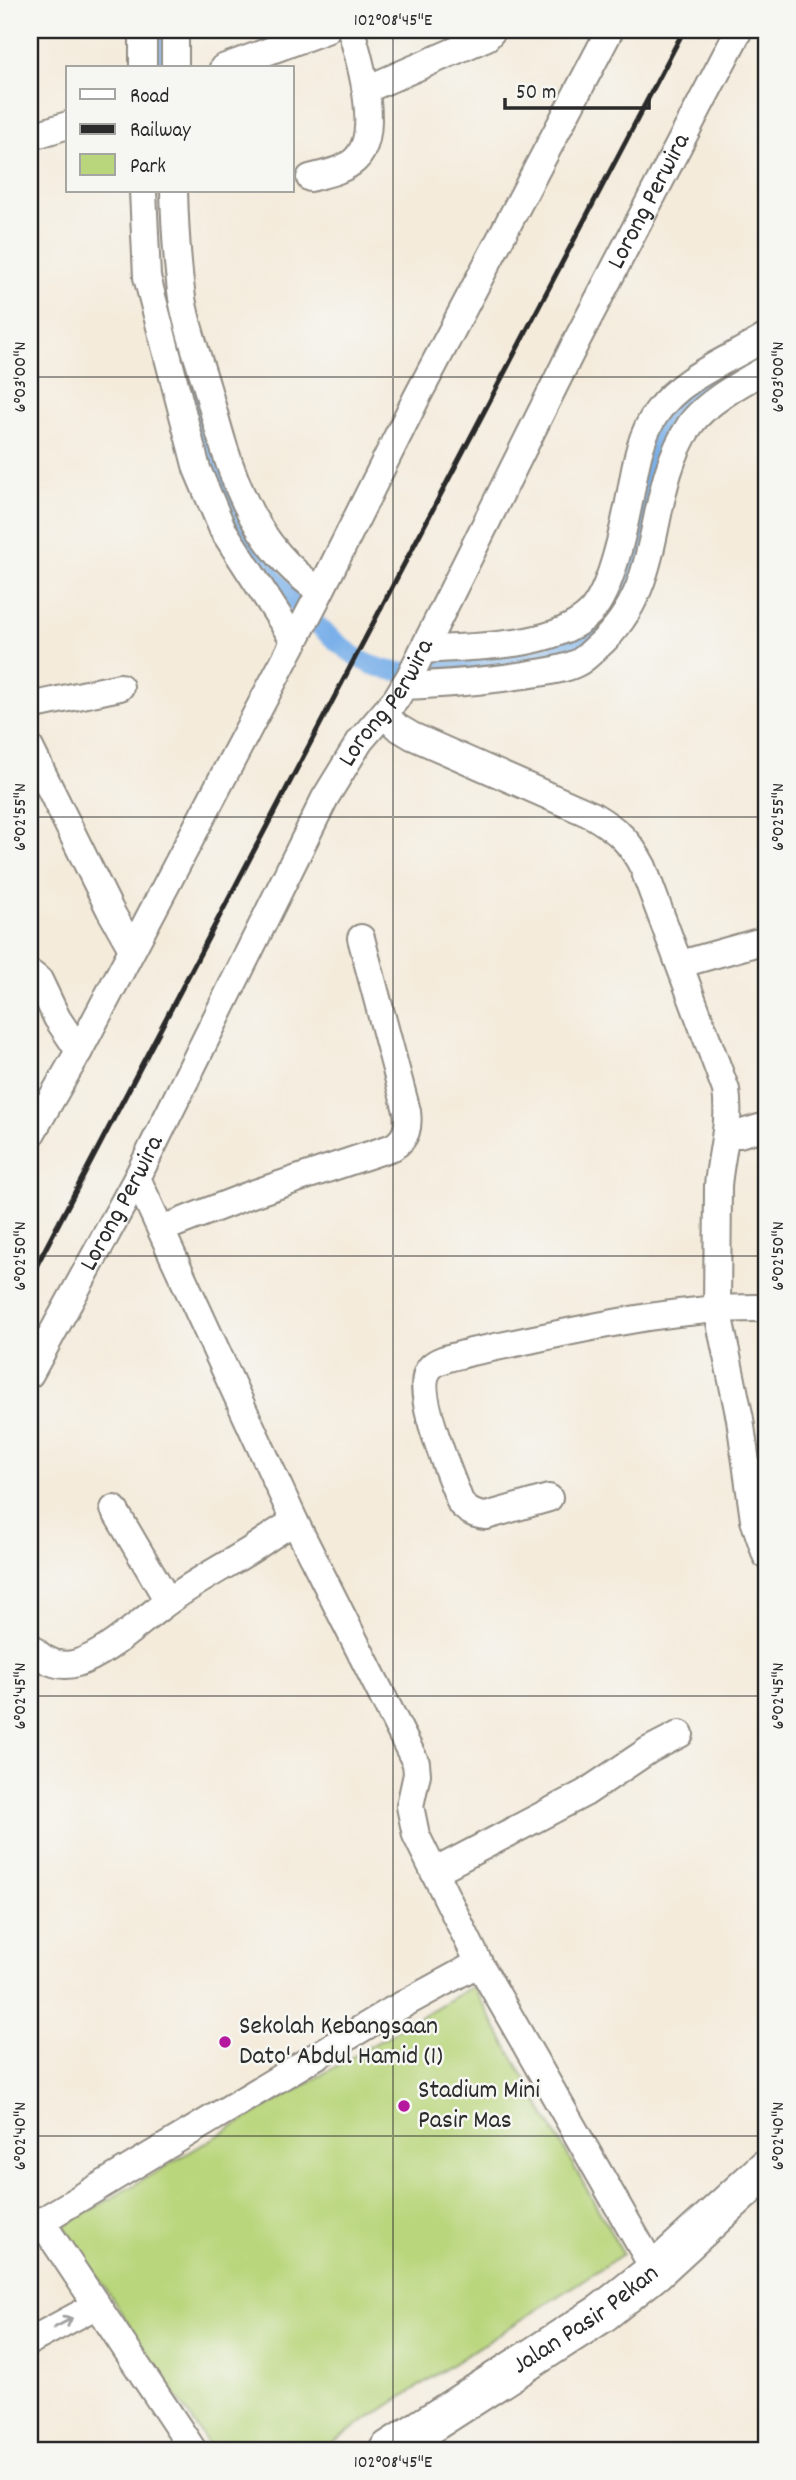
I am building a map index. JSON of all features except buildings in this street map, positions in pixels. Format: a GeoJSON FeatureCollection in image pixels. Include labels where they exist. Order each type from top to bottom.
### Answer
{"type":"FeatureCollection","features":[{"type":"Feature","properties":{"kind":"highway","name":"Jalan Pasir Pekan"},"geometry":{"type":"LineString","coordinates":[[389,2450],[602,2313],[655,2271],[766,2169]]}},
{"type":"Feature","properties":{"kind":"street"},"geometry":{"type":"LineString","coordinates":[[143,30],[143,66]]}},
{"type":"Feature","properties":{"kind":"street"},"geometry":{"type":"LineString","coordinates":[[175,30],[175,66]]}},
{"type":"Feature","properties":{"kind":"street"},"geometry":{"type":"LineString","coordinates":[[228,66],[326,30]]}},
{"type":"Feature","properties":{"kind":"street"},"geometry":{"type":"LineString","coordinates":[[310,178],[337,170],[356,160],[363,144],[367,123],[367,89],[351,30]]}},
{"type":"Feature","properties":{"kind":"street"},"geometry":{"type":"LineString","coordinates":[[367,89],[487,37],[493,30]]}},
{"type":"Feature","properties":{"kind":"street"},"geometry":{"type":"LineString","coordinates":[[30,1136],[79,1051],[318,596],[417,397],[610,30]]}},
{"type":"Feature","properties":{"kind":"street","name":"Lorong Perwira"},"geometry":{"type":"LineString","coordinates":[[30,1374],[137,1178],[325,797],[360,741],[384,714],[414,667],[584,325],[739,30]]}},
{"type":"Feature","properties":{"kind":"street"},"geometry":{"type":"LineString","coordinates":[[30,133],[39,134],[66,126]]}},
{"type":"Feature","properties":{"kind":"street"},"geometry":{"type":"LineString","coordinates":[[143,192],[147,277],[197,469],[223,530],[298,634]]}},
{"type":"Feature","properties":{"kind":"street"},"geometry":{"type":"LineString","coordinates":[[174,192],[176,247],[183,300],[232,471],[254,520],[281,560],[318,596]]}},
{"type":"Feature","properties":{"kind":"street"},"geometry":{"type":"LineString","coordinates":[[414,667],[528,641],[575,626],[592,610],[603,592],[616,555],[642,438],[654,416],[675,392],[766,337]]}},
{"type":"Feature","properties":{"kind":"street"},"geometry":{"type":"LineString","coordinates":[[414,667],[495,679],[552,671],[578,663],[607,639],[627,613],[649,563],[668,472],[678,444],[692,422],[741,383],[766,369]]}},
{"type":"Feature","properties":{"kind":"street"},"geometry":{"type":"LineString","coordinates":[[30,706],[120,687]]}},
{"type":"Feature","properties":{"kind":"street"},"geometry":{"type":"LineString","coordinates":[[384,714],[397,727],[412,736],[592,815],[618,831],[633,847],[643,867],[726,1090],[728,1134],[718,1186],[717,1308],[740,1419],[754,1520],[766,1555]]}},
{"type":"Feature","properties":{"kind":"street"},"geometry":{"type":"LineString","coordinates":[[30,748],[110,910],[132,948]]}},
{"type":"Feature","properties":{"kind":"street"},"geometry":{"type":"LineString","coordinates":[[162,1229],[252,1194],[401,1142],[408,1123],[407,1111],[361,938]]}},
{"type":"Feature","properties":{"kind":"street"},"geometry":{"type":"LineString","coordinates":[[681,964],[766,940]]}},
{"type":"Feature","properties":{"kind":"street"},"geometry":{"type":"LineString","coordinates":[[30,973],[39,981],[57,1018],[79,1051]]}},
{"type":"Feature","properties":{"kind":"street"},"geometry":{"type":"LineString","coordinates":[[728,1134],[739,1134],[766,1126]]}},
{"type":"Feature","properties":{"kind":"street"},"geometry":{"type":"LineString","coordinates":[[137,1178],[295,1522],[416,1763],[417,1773],[410,1806],[411,1819],[434,1872],[479,1963],[655,2271]]}},
{"type":"Feature","properties":{"kind":"street"},"geometry":{"type":"LineString","coordinates":[[550,1498],[486,1516],[476,1515],[461,1504],[425,1404],[423,1384],[430,1368],[471,1352],[665,1314],[717,1308],[766,1308]]}},
{"type":"Feature","properties":{"kind":"street"},"geometry":{"type":"LineString","coordinates":[[114,1510],[168,1601]]}},
{"type":"Feature","properties":{"kind":"street"},"geometry":{"type":"LineString","coordinates":[[30,1646],[47,1661],[61,1665],[75,1664],[93,1657],[168,1601],[254,1548],[281,1528],[295,1522]]}},
{"type":"Feature","properties":{"kind":"street"},"geometry":{"type":"LineString","coordinates":[[434,1872],[585,1793],[649,1750],[680,1734]]}},
{"type":"Feature","properties":{"kind":"street"},"geometry":{"type":"LineString","coordinates":[[193,2450],[97,2305],[36,2225],[391,2011],[479,1963]]}},
{"type":"Feature","properties":{"kind":"street"},"geometry":{"type":"LineString","coordinates":[[30,2341],[97,2305]]}},
{"type":"Feature","properties":{"kind":"green space","name":"Stadium Mini Pasir Mas"},"geometry":{"type":"Polygon","coordinates":[[[473,1986],[623,2254],[320,2450],[212,2450],[64,2226],[473,1986]]]}},
{"type":"Feature","properties":{"kind":"waterway"},"geometry":{"type":"LineString","coordinates":[[162,30],[162,66]]}},
{"type":"Feature","properties":{"kind":"waterway"},"geometry":{"type":"LineString","coordinates":[[177,331],[222,489],[256,554],[296,603],[343,647],[370,664],[403,672],[530,658],[566,648],[587,635],[604,618],[617,598],[626,575],[639,527],[652,453],[663,427],[680,406],[735,369]]}},
{"type":"Feature","properties":{"kind":"railway"},"geometry":{"type":"LineString","coordinates":[[30,1278],[684,30]]}},
{"type":"Feature","properties":{"kind":"place","name":"Sekolah Kebangsaan Dato' Abdul Hamid (1)"},"geometry":{"type":"Point","coordinates":[225,2042]}},
{"type":"Feature","properties":{"kind":"place","name":"Stadium Mini Pasir Mas"},"geometry":{"type":"Point","coordinates":[404,2106]}}]}
